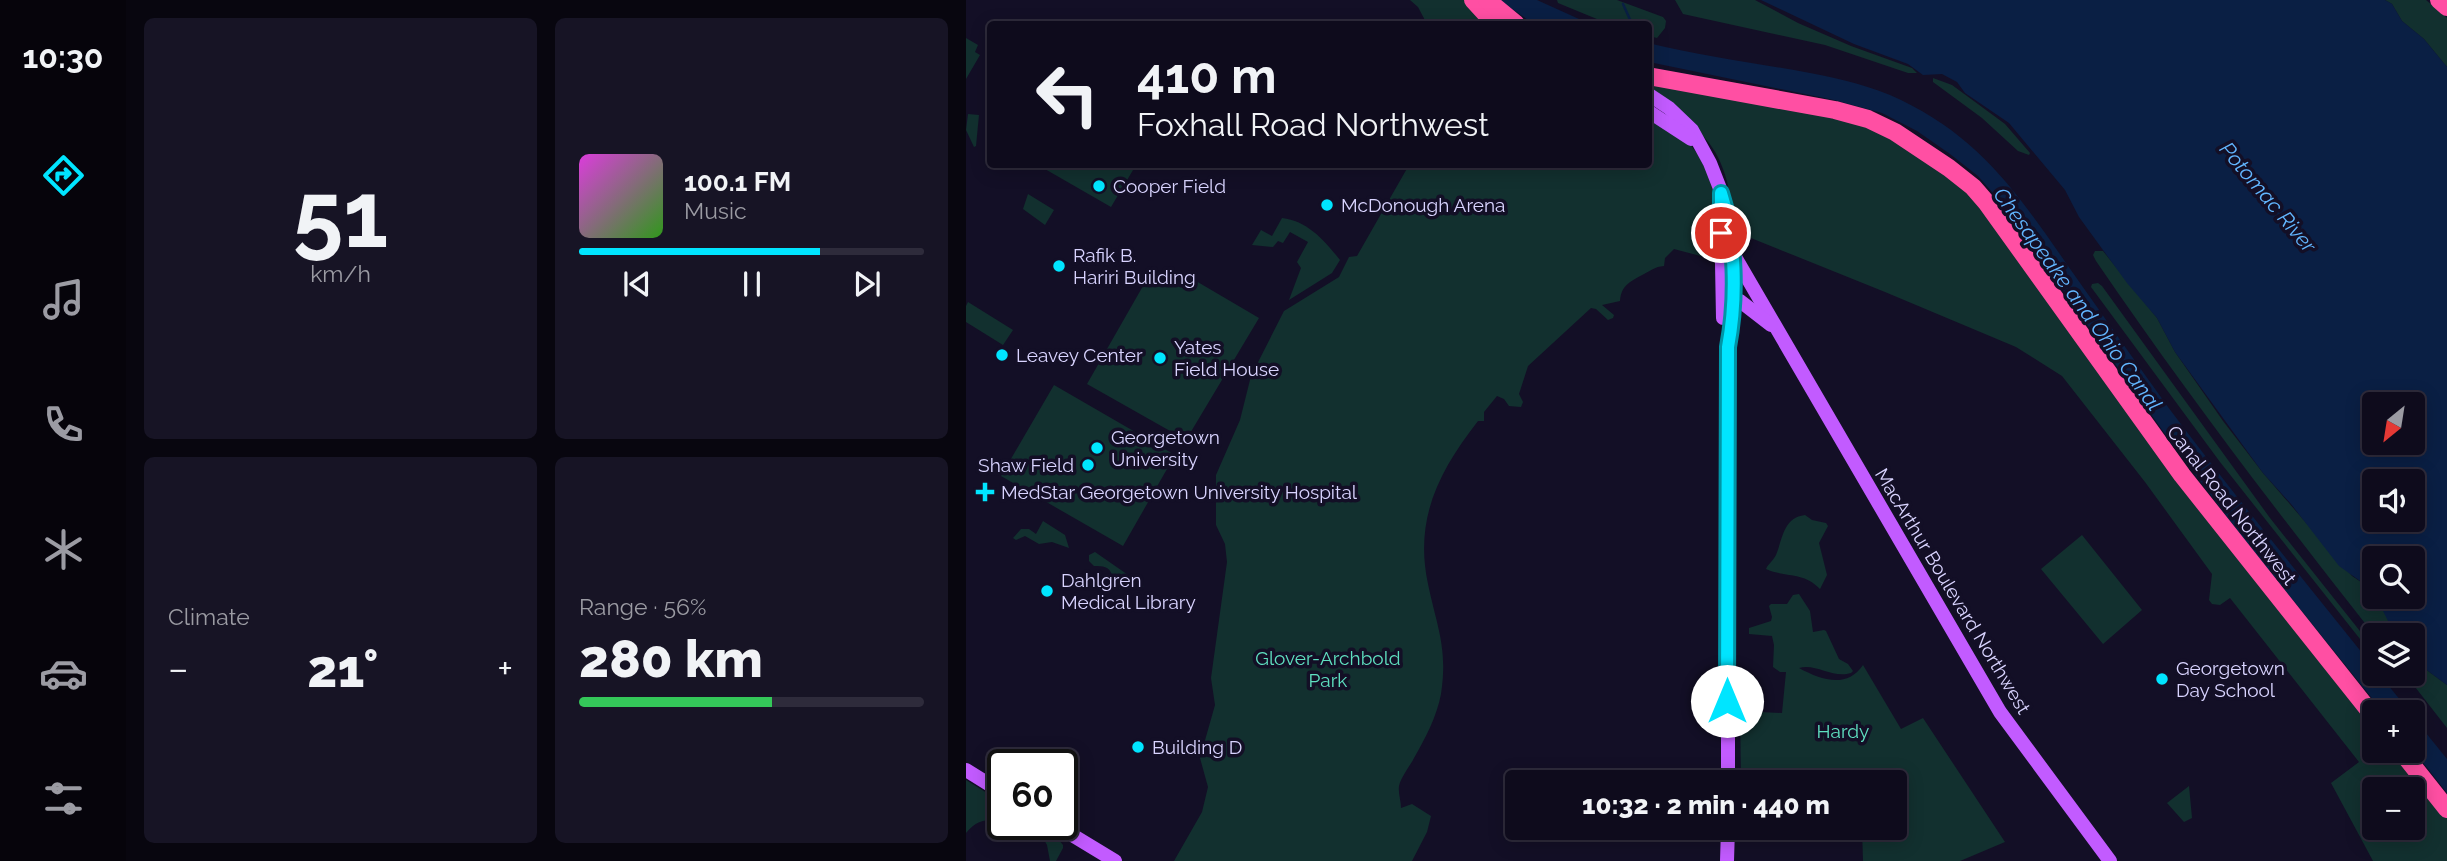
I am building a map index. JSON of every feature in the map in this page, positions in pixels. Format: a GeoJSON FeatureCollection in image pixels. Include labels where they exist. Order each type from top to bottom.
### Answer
{"type":"FeatureCollection","features":[{"type":"Feature","properties":{"kind":"highway"},"geometry":{"type":"LineString","coordinates":[[1473,0],[1492,21]]}},
{"type":"Feature","properties":{"kind":"highway"},"geometry":{"type":"LineString","coordinates":[[1487,0],[1512,21]]}},
{"type":"Feature","properties":{"kind":"highway"},"geometry":{"type":"LineString","coordinates":[[2439,0],[2447,7]]}},
{"type":"Feature","properties":{"kind":"highway","name":"Canal Road Northwest"},"geometry":{"type":"LineString","coordinates":[[1652,77],[1861,117],[1895,132],[1967,182],[1986,202],[2176,468],[2362,702]]}},
{"type":"Feature","properties":{"kind":"highway"},"geometry":{"type":"LineString","coordinates":[[2411,763],[2447,809]]}},
{"type":"Feature","properties":{"kind":"main road"},"geometry":{"type":"LineString","coordinates":[[1652,97],[1687,125],[1703,150],[1721,193],[1731,227],[1723,324],[1728,347]]}},
{"type":"Feature","properties":{"kind":"main road"},"geometry":{"type":"LineString","coordinates":[[1652,114],[1703,150]]}},
{"type":"Feature","properties":{"kind":"main road"},"geometry":{"type":"LineString","coordinates":[[1721,193],[1727,294],[1732,325],[1728,347],[1728,770]]}},
{"type":"Feature","properties":{"kind":"main road","name":"MacArthur Boulevard Northwest"},"geometry":{"type":"LineString","coordinates":[[1731,250],[2000,712],[2110,861]]}},
{"type":"Feature","properties":{"kind":"main road","name":"MacArthur Boulevard Northwest"},"geometry":{"type":"LineString","coordinates":[[1727,294],[1759,315],[1777,331]]}},
{"type":"Feature","properties":{"kind":"main road"},"geometry":{"type":"LineString","coordinates":[[1732,325],[1747,317],[1759,315]]}},
{"type":"Feature","properties":{"kind":"main road"},"geometry":{"type":"LineString","coordinates":[[966,769],[987,783]]}},
{"type":"Feature","properties":{"kind":"main road"},"geometry":{"type":"LineString","coordinates":[[1078,839],[1115,861]]}},
{"type":"Feature","properties":{"kind":"main road"},"geometry":{"type":"LineString","coordinates":[[1727,861],[1728,840]]}},
{"type":"Feature","properties":{"kind":"green space"},"geometry":{"type":"Polygon","coordinates":[[[1410,0],[1470,0],[1489,21],[1425,21],[1418,7],[1410,0]]]}},
{"type":"Feature","properties":{"kind":"green space"},"geometry":{"type":"Polygon","coordinates":[[[1557,0],[1617,0],[1663,17],[1666,21],[1665,28],[1657,38],[1652,37],[1652,21],[1602,21],[1558,3],[1557,0]]]}},
{"type":"Feature","properties":{"kind":"green space"},"geometry":{"type":"Polygon","coordinates":[[[1675,0],[1755,0],[1798,23],[1912,68],[1917,73],[1908,73],[1825,45],[1683,14],[1675,0]]]}},
{"type":"Feature","properties":{"kind":"green space"},"geometry":{"type":"Polygon","coordinates":[[[2385,0],[2426,0],[2447,18],[2447,67],[2424,39],[2402,21],[2392,4],[2385,0]]]}},
{"type":"Feature","properties":{"kind":"green space"},"geometry":{"type":"Polygon","coordinates":[[[966,38],[978,45],[975,52],[980,55],[966,79],[966,38]]]}},
{"type":"Feature","properties":{"kind":"green space"},"geometry":{"type":"Polygon","coordinates":[[[1933,78],[1952,85],[2005,124],[2029,155],[2018,151],[1982,118],[1933,82],[1933,78]]]}},
{"type":"Feature","properties":{"kind":"green space"},"geometry":{"type":"Polygon","coordinates":[[[1652,84],[1863,122],[1960,182],[2362,709],[2362,763],[2405,763],[2416,777],[2362,777],[2362,840],[2425,840],[2425,788],[2447,816],[2447,861],[2373,861],[2331,783],[2359,762],[2230,598],[2220,605],[2212,604],[2209,600],[2212,574],[2145,482],[2062,376],[2016,347],[1736,232],[1721,163],[1695,127],[1652,89],[1652,84]]]}},
{"type":"Feature","properties":{"kind":"green space"},"geometry":{"type":"Polygon","coordinates":[[[968,114],[979,115],[974,147],[966,130],[968,114]]]}},
{"type":"Feature","properties":{"kind":"green space","name":"Glover-Archbold Park"},"geometry":{"type":"Polygon","coordinates":[[[1652,115],[1676,133],[1699,156],[1708,175],[1717,216],[1711,215],[1712,243],[1707,253],[1708,258],[1674,249],[1665,258],[1664,266],[1653,269],[1628,284],[1622,291],[1620,301],[1602,305],[1614,315],[1613,318],[1608,320],[1591,308],[1528,366],[1519,394],[1523,402],[1521,407],[1509,406],[1504,399],[1497,396],[1484,412],[1484,421],[1478,421],[1441,477],[1427,517],[1424,538],[1428,584],[1442,650],[1441,694],[1430,727],[1399,786],[1401,808],[1412,804],[1431,816],[1427,832],[1412,861],[1174,861],[1202,812],[1208,787],[1200,758],[1215,705],[1211,678],[1227,562],[1225,544],[1216,525],[1216,475],[1240,420],[1251,376],[1284,311],[1339,277],[1349,257],[1357,256],[1407,168],[1652,168],[1652,115]]]}},
{"type":"Feature","properties":{"kind":"green space","name":"Cooper Field"},"geometry":{"type":"Polygon","coordinates":[[[1043,168],[1134,168],[1111,207],[1043,168]]]}},
{"type":"Feature","properties":{"kind":"green space"},"geometry":{"type":"Polygon","coordinates":[[[1028,194],[1054,210],[1045,225],[1023,209],[1028,194]]]}},
{"type":"Feature","properties":{"kind":"green space"},"geometry":{"type":"Polygon","coordinates":[[[1282,218],[1308,228],[1322,239],[1340,260],[1332,273],[1289,300],[1301,268],[1297,262],[1308,242],[1290,232],[1283,243],[1278,241],[1273,247],[1252,245],[1261,230],[1272,236],[1282,218]]]}},
{"type":"Feature","properties":{"kind":"green space"},"geometry":{"type":"Polygon","coordinates":[[[2095,251],[2103,251],[2157,318],[2175,352],[2263,473],[2352,576],[2362,583],[2362,609],[2383,609],[2392,623],[2365,623],[2197,404],[2093,255],[2095,251]]]}},
{"type":"Feature","properties":{"kind":"green space","name":"Yates Field House"},"geometry":{"type":"Polygon","coordinates":[[[1179,271],[1259,318],[1186,440],[1087,384],[1147,279],[1162,287],[1171,286],[1179,271]]]}},
{"type":"Feature","properties":{"kind":"green space"},"geometry":{"type":"Polygon","coordinates":[[[2098,283],[2102,286],[2270,518],[2362,634],[2362,642],[2220,462],[2091,287],[2092,284],[2098,283]]]}},
{"type":"Feature","properties":{"kind":"green space"},"geometry":{"type":"Polygon","coordinates":[[[968,302],[1013,330],[1003,345],[966,322],[968,302]]]}},
{"type":"Feature","properties":{"kind":"green space","name":"Shaw Field"},"geometry":{"type":"Polygon","coordinates":[[[1054,385],[1175,455],[1123,546],[1001,476],[1054,385]]]}},
{"type":"Feature","properties":{"kind":"green space"},"geometry":{"type":"Polygon","coordinates":[[[1805,515],[1828,526],[1819,543],[1827,575],[1820,589],[1801,577],[1766,569],[1776,555],[1788,524],[1805,515]]]}},
{"type":"Feature","properties":{"kind":"green space"},"geometry":{"type":"Polygon","coordinates":[[[1043,521],[1065,535],[1069,548],[1052,542],[1039,544],[1025,536],[1016,540],[1013,538],[1021,529],[1029,529],[1036,534],[1043,521]]]}},
{"type":"Feature","properties":{"kind":"green space"},"geometry":{"type":"Polygon","coordinates":[[[2082,535],[2142,610],[2103,644],[2041,569],[2082,535]]]}},
{"type":"Feature","properties":{"kind":"green space"},"geometry":{"type":"Polygon","coordinates":[[[1095,552],[1144,586],[1143,588],[1127,582],[1122,590],[1111,584],[1112,575],[1109,570],[1103,566],[1094,566],[1089,561],[1089,555],[1095,552]]]}},
{"type":"Feature","properties":{"kind":"green space","name":"Hardy"},"geometry":{"type":"Polygon","coordinates":[[[1799,594],[1810,611],[1813,632],[1826,631],[1839,659],[1853,671],[1838,674],[1799,668],[1825,679],[1842,680],[1857,673],[1863,665],[1901,729],[1923,718],[2005,842],[1960,861],[1863,861],[1862,840],[1907,840],[1907,770],[1741,770],[1740,711],[1782,713],[1786,672],[1780,672],[1773,667],[1772,636],[1749,634],[1749,628],[1771,621],[1769,606],[1787,604],[1793,595],[1799,594]]]}},
{"type":"Feature","properties":{"kind":"green space"},"geometry":{"type":"Polygon","coordinates":[[[2425,668],[2447,685],[2447,728],[2414,686],[2425,686],[2425,668]]]}},
{"type":"Feature","properties":{"kind":"green space"},"geometry":{"type":"Polygon","coordinates":[[[966,780],[987,793],[987,820],[974,825],[966,833],[966,780]]]}},
{"type":"Feature","properties":{"kind":"green space"},"geometry":{"type":"Polygon","coordinates":[[[2189,786],[2192,818],[2184,822],[2167,803],[2189,786]]]}},
{"type":"Feature","properties":{"kind":"green space"},"geometry":{"type":"Polygon","coordinates":[[[1044,840],[1059,840],[1063,845],[1056,861],[1050,861],[1044,840]]]}},
{"type":"Feature","properties":{"kind":"water"},"geometry":{"type":"Polygon","coordinates":[[[1499,0],[1537,0],[1583,21],[1530,21],[1499,0]]]}},
{"type":"Feature","properties":{"kind":"water","name":"Potomac River"},"geometry":{"type":"Polygon","coordinates":[[[1761,0],[2385,0],[2392,4],[2402,21],[2424,39],[2447,67],[2447,685],[2425,668],[2425,623],[2390,623],[2382,609],[2425,609],[2425,546],[2362,546],[2362,582],[2339,566],[2263,473],[2175,352],[2157,318],[2127,283],[2079,217],[2065,190],[2009,123],[1965,93],[1957,82],[1942,74],[1923,75],[1908,64],[1854,44],[1761,0]]]}},
{"type":"Feature","properties":{"kind":"water","name":"Chesapeake and Ohio Canal"},"geometry":{"type":"Polygon","coordinates":[[[1652,44],[1822,75],[1868,87],[1901,100],[1930,116],[1978,153],[2018,197],[2193,440],[2362,653],[2362,686],[2247,543],[2175,448],[1998,199],[1978,176],[1950,154],[1917,131],[1882,113],[1834,100],[1652,63],[1652,44]]]}},
{"type":"Feature","properties":{"kind":"water"},"geometry":{"type":"Polygon","coordinates":[[[2362,686],[2389,686],[2400,700],[2373,700],[2362,686]]]}},
{"type":"Feature","properties":{"kind":"water"},"geometry":{"type":"Polygon","coordinates":[[[2425,732],[2447,759],[2447,793],[2423,763],[2425,732]]]}},
{"type":"Feature","properties":{"kind":"waterway"},"geometry":{"type":"LineString","coordinates":[[1623,4],[1631,21]]}},
{"type":"Feature","properties":{"kind":"place","name":"Cooper Field"},"geometry":{"type":"Point","coordinates":[1099,186]}},
{"type":"Feature","properties":{"kind":"place","name":"McDonough Arena"},"geometry":{"type":"Point","coordinates":[1327,205]}},
{"type":"Feature","properties":{"kind":"place","name":"Rafik B. Hariri Building"},"geometry":{"type":"Point","coordinates":[1059,266]}},
{"type":"Feature","properties":{"kind":"place","name":"Leavey Center"},"geometry":{"type":"Point","coordinates":[1002,355]}},
{"type":"Feature","properties":{"kind":"place","name":"Yates Field House"},"geometry":{"type":"Point","coordinates":[1160,358]}},
{"type":"Feature","properties":{"kind":"place","name":"Georgetown University"},"geometry":{"type":"Point","coordinates":[1097,448]}},
{"type":"Feature","properties":{"kind":"place","name":"Shaw Field"},"geometry":{"type":"Point","coordinates":[1088,465]}},
{"type":"Feature","properties":{"kind":"place","name":"MedStar Georgetown University Hospital"},"geometry":{"type":"Point","coordinates":[985,492]}},
{"type":"Feature","properties":{"kind":"place","name":"Dahlgren Medical Library"},"geometry":{"type":"Point","coordinates":[1047,591]}},
{"type":"Feature","properties":{"kind":"place","name":"Georgetown Day School"},"geometry":{"type":"Point","coordinates":[2162,679]}},
{"type":"Feature","properties":{"kind":"place","name":"Building D"},"geometry":{"type":"Point","coordinates":[1138,747]}},
{"type":"Feature","properties":{"kind":"route"},"geometry":{"type":"LineString","coordinates":[[1721,233],[1721,193],[1731,237],[1727,701]]}}]}
